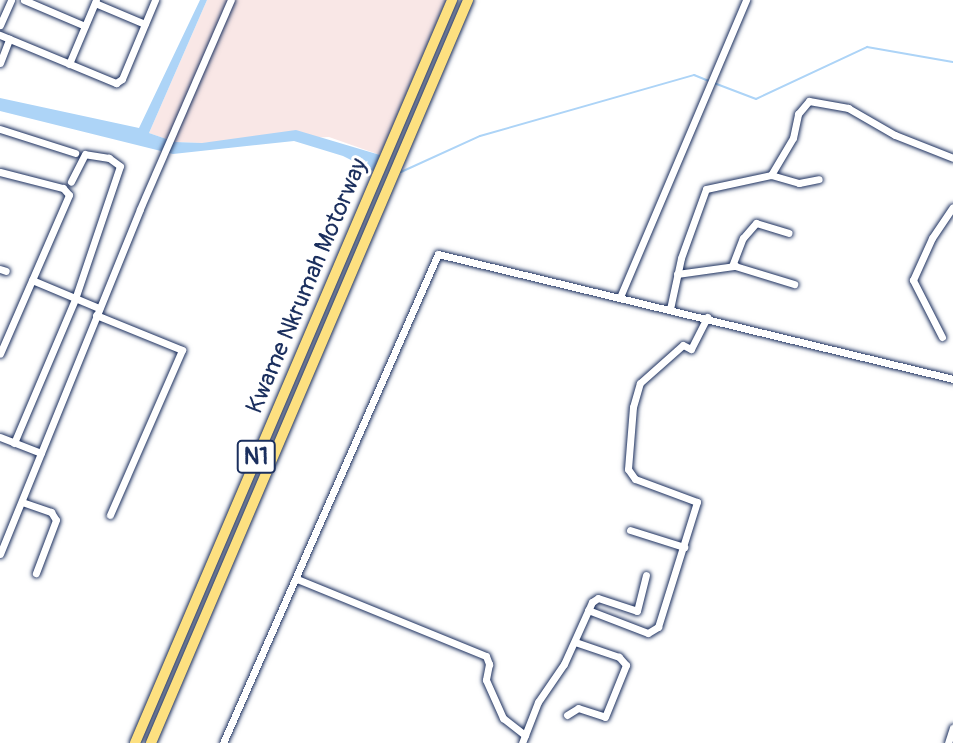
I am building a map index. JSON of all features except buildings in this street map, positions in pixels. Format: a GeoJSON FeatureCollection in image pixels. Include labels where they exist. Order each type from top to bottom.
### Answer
{"type":"FeatureCollection","features":[{"type":"Feature","properties":{"kind":"highway","name":"Kwame Nkrumah Motorway"},"geometry":{"type":"LineString","coordinates":[[135,743],[452,0]]}},
{"type":"Feature","properties":{"kind":"highway","name":"Kwame Nkrumah Motorway"},"geometry":{"type":"LineString","coordinates":[[151,743],[468,0]]}},
{"type":"Feature","properties":{"kind":"street"},"geometry":{"type":"LineString","coordinates":[[0,25],[11,0]]}},
{"type":"Feature","properties":{"kind":"street"},"geometry":{"type":"LineString","coordinates":[[24,0],[85,26]]}},
{"type":"Feature","properties":{"kind":"street"},"geometry":{"type":"LineString","coordinates":[[0,35],[119,82],[155,0]]}},
{"type":"Feature","properties":{"kind":"street"},"geometry":{"type":"LineString","coordinates":[[0,554],[97,311],[231,0]]}},
{"type":"Feature","properties":{"kind":"street"},"geometry":{"type":"LineString","coordinates":[[620,298],[746,0]]}},
{"type":"Feature","properties":{"kind":"street"},"geometry":{"type":"LineString","coordinates":[[69,64],[96,2],[145,24]]}},
{"type":"Feature","properties":{"kind":"street"},"geometry":{"type":"LineString","coordinates":[[0,63],[9,38]]}},
{"type":"Feature","properties":{"kind":"street"},"geometry":{"type":"LineString","coordinates":[[771,175],[793,138],[799,114],[809,101],[848,108],[895,135],[953,158]]}},
{"type":"Feature","properties":{"kind":"street"},"geometry":{"type":"LineString","coordinates":[[0,129],[75,153]]}},
{"type":"Feature","properties":{"kind":"street"},"geometry":{"type":"LineString","coordinates":[[14,443],[75,299],[120,166],[109,158],[86,154],[71,182]]}},
{"type":"Feature","properties":{"kind":"street"},"geometry":{"type":"LineString","coordinates":[[0,172],[62,188],[69,195],[0,355]]}},
{"type":"Feature","properties":{"kind":"street"},"geometry":{"type":"LineString","coordinates":[[670,309],[677,274],[705,189],[771,175],[799,183],[819,179]]}},
{"type":"Feature","properties":{"kind":"street"},"geometry":{"type":"LineString","coordinates":[[942,337],[913,280],[932,237],[953,207]]}},
{"type":"Feature","properties":{"kind":"street"},"geometry":{"type":"LineString","coordinates":[[732,266],[743,238],[756,223],[788,233]]}},
{"type":"Feature","properties":{"kind":"street"},"geometry":{"type":"LineString","coordinates":[[223,743],[298,579],[438,254],[707,317],[953,379]]}},
{"type":"Feature","properties":{"kind":"street"},"geometry":{"type":"LineString","coordinates":[[677,274],[732,266],[794,284]]}},
{"type":"Feature","properties":{"kind":"street"},"geometry":{"type":"LineString","coordinates":[[32,280],[181,350],[110,515]]}},
{"type":"Feature","properties":{"kind":"street"},"geometry":{"type":"LineString","coordinates":[[588,610],[655,632],[697,502],[635,479],[628,469],[633,407],[640,383],[684,345],[691,349],[707,317]]}},
{"type":"Feature","properties":{"kind":"street"},"geometry":{"type":"LineString","coordinates":[[0,437],[41,453]]}},
{"type":"Feature","properties":{"kind":"street"},"geometry":{"type":"LineString","coordinates":[[22,502],[51,512],[56,520],[36,573]]}},
{"type":"Feature","properties":{"kind":"street"},"geometry":{"type":"LineString","coordinates":[[630,530],[684,547]]}},
{"type":"Feature","properties":{"kind":"street"},"geometry":{"type":"LineString","coordinates":[[522,743],[538,702],[575,642],[588,610],[598,598],[637,611],[646,575]]}},
{"type":"Feature","properties":{"kind":"street"},"geometry":{"type":"LineString","coordinates":[[298,579],[485,656],[489,664],[486,680],[503,718],[525,734]]}},
{"type":"Feature","properties":{"kind":"street"},"geometry":{"type":"LineString","coordinates":[[567,715],[578,708],[606,716],[626,665],[619,657],[575,642]]}},
{"type":"Feature","properties":{"kind":"street"},"geometry":{"type":"LineString","coordinates":[[948,743],[953,728]]}},
{"type":"Feature","properties":{"kind":"shaded area"},"geometry":{"type":"Polygon","coordinates":[[[207,0],[446,0],[380,155],[329,137],[202,143],[175,142],[149,133],[207,0]]]}},
{"type":"Feature","properties":{"kind":"water"},"geometry":{"type":"Polygon","coordinates":[[[200,0],[207,0],[149,133],[175,142],[202,143],[296,130],[380,155],[373,171],[343,156],[294,141],[173,154],[0,111],[0,98],[139,128],[200,0]]]}},
{"type":"Feature","properties":{"kind":"waterway"},"geometry":{"type":"LineString","coordinates":[[714,83],[756,99],[867,47],[953,62]]}},
{"type":"Feature","properties":{"kind":"waterway"},"geometry":{"type":"LineString","coordinates":[[401,172],[480,136],[694,75],[709,81]]}}]}
